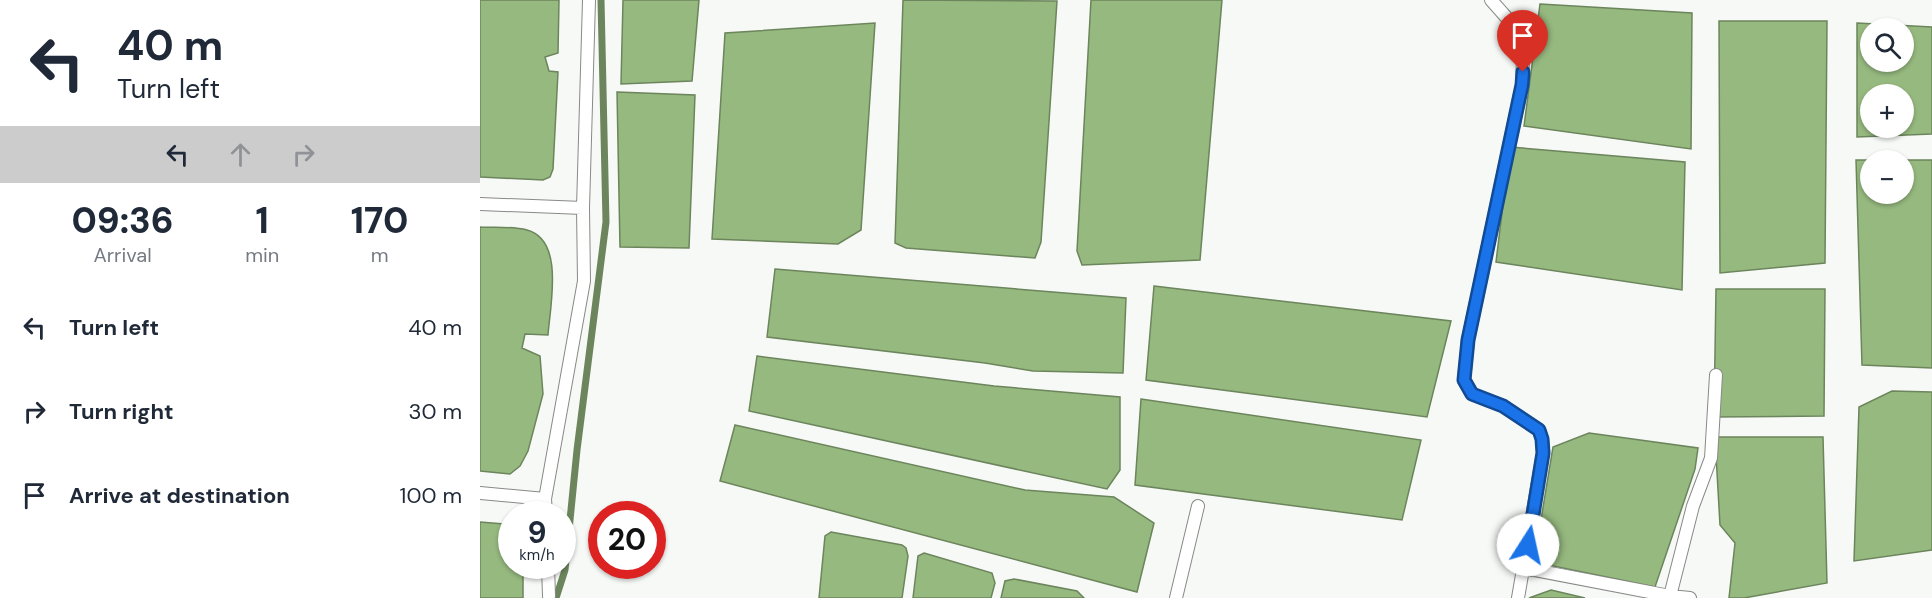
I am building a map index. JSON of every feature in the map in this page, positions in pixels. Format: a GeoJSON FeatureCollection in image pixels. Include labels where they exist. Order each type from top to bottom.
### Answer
{"type":"FeatureCollection","features":[{"type":"Feature","properties":{"kind":"lane"},"geometry":{"type":"LineString","coordinates":[[480,493],[545,499],[584,281],[583,208],[589,0]]}},
{"type":"Feature","properties":{"kind":"lane"},"geometry":{"type":"LineString","coordinates":[[1491,0],[1507,18],[1523,58],[1522,85],[1468,340],[1464,380],[1472,394],[1503,406],[1539,430],[1542,439],[1543,453],[1518,598]]}},
{"type":"Feature","properties":{"kind":"lane"},"geometry":{"type":"LineString","coordinates":[[480,204],[583,208]]}},
{"type":"Feature","properties":{"kind":"lane"},"geometry":{"type":"LineString","coordinates":[[1670,596],[1693,506],[1712,458],[1716,375]]}},
{"type":"Feature","properties":{"kind":"lane"},"geometry":{"type":"LineString","coordinates":[[1176,598],[1198,506]]}},
{"type":"Feature","properties":{"kind":"lane"},"geometry":{"type":"LineString","coordinates":[[1524,568],[1690,598]]}},
{"type":"Feature","properties":{"kind":"lane"},"geometry":{"type":"LineString","coordinates":[[549,579],[551,597]]}},
{"type":"Feature","properties":{"kind":"shaded area"},"geometry":{"type":"Polygon","coordinates":[[[480,0],[559,0],[558,53],[545,57],[549,71],[558,72],[553,169],[550,177],[543,180],[480,177],[480,0]]]}},
{"type":"Feature","properties":{"kind":"shaded area"},"geometry":{"type":"Polygon","coordinates":[[[623,0],[699,0],[692,81],[621,84],[623,0]]]}},
{"type":"Feature","properties":{"kind":"shaded area"},"geometry":{"type":"Polygon","coordinates":[[[903,0],[1057,1],[1041,242],[1035,258],[906,248],[895,243],[903,0]]]}},
{"type":"Feature","properties":{"kind":"shaded area"},"geometry":{"type":"Polygon","coordinates":[[[1091,0],[1222,0],[1200,260],[1082,265],[1077,251],[1091,0]]]}},
{"type":"Feature","properties":{"kind":"shaded area"},"geometry":{"type":"Polygon","coordinates":[[[1540,4],[1692,13],[1691,149],[1524,126],[1540,4]]]}},
{"type":"Feature","properties":{"kind":"shaded area"},"geometry":{"type":"Polygon","coordinates":[[[1719,21],[1827,21],[1825,263],[1720,273],[1719,21]]]}},
{"type":"Feature","properties":{"kind":"shaded area"},"geometry":{"type":"Polygon","coordinates":[[[875,23],[861,230],[838,244],[712,239],[725,33],[875,23]]]}},
{"type":"Feature","properties":{"kind":"shaded area"},"geometry":{"type":"Polygon","coordinates":[[[1857,23],[1860,23],[1860,72],[1914,72],[1914,26],[1932,27],[1932,134],[1914,135],[1914,84],[1860,84],[1860,137],[1857,137],[1857,23]]]}},
{"type":"Feature","properties":{"kind":"shaded area"},"geometry":{"type":"Polygon","coordinates":[[[617,92],[695,95],[689,248],[620,247],[617,92]]]}},
{"type":"Feature","properties":{"kind":"shaded area"},"geometry":{"type":"Polygon","coordinates":[[[1510,147],[1685,162],[1682,290],[1496,262],[1510,147]]]}},
{"type":"Feature","properties":{"kind":"shaded area"},"geometry":{"type":"Polygon","coordinates":[[[1856,160],[1860,160],[1860,204],[1914,204],[1914,160],[1932,160],[1932,368],[1862,365],[1856,160]]]}},
{"type":"Feature","properties":{"kind":"shaded area"},"geometry":{"type":"Polygon","coordinates":[[[480,227],[527,230],[539,236],[547,247],[551,260],[552,292],[548,335],[525,334],[522,348],[540,356],[543,394],[528,451],[520,466],[510,474],[480,471],[480,227]]]}},
{"type":"Feature","properties":{"kind":"shaded area"},"geometry":{"type":"Polygon","coordinates":[[[775,269],[1126,298],[1123,373],[1033,371],[985,363],[767,337],[775,269]]]}},
{"type":"Feature","properties":{"kind":"shaded area"},"geometry":{"type":"Polygon","coordinates":[[[1154,286],[1451,321],[1427,417],[1146,380],[1154,286]]]}},
{"type":"Feature","properties":{"kind":"shaded area"},"geometry":{"type":"Polygon","coordinates":[[[1716,289],[1825,289],[1824,416],[1714,417],[1716,289]]]}},
{"type":"Feature","properties":{"kind":"shaded area"},"geometry":{"type":"Polygon","coordinates":[[[757,356],[994,386],[1120,397],[1120,470],[1107,489],[749,411],[757,356]]]}},
{"type":"Feature","properties":{"kind":"shaded area"},"geometry":{"type":"Polygon","coordinates":[[[1892,391],[1932,392],[1932,550],[1854,561],[1859,407],[1892,391]]]}},
{"type":"Feature","properties":{"kind":"shaded area"},"geometry":{"type":"Polygon","coordinates":[[[1141,399],[1421,440],[1402,520],[1135,485],[1141,399]]]}},
{"type":"Feature","properties":{"kind":"shaded area"},"geometry":{"type":"Polygon","coordinates":[[[735,425],[1025,490],[1114,497],[1154,523],[1137,592],[720,481],[735,425]]]}},
{"type":"Feature","properties":{"kind":"shaded area"},"geometry":{"type":"Polygon","coordinates":[[[1589,433],[1698,448],[1695,469],[1655,587],[1534,562],[1553,447],[1589,433]]]}},
{"type":"Feature","properties":{"kind":"shaded area"},"geometry":{"type":"Polygon","coordinates":[[[1715,437],[1823,437],[1827,583],[1744,598],[1729,598],[1735,543],[1720,525],[1715,437]]]}},
{"type":"Feature","properties":{"kind":"shaded area"},"geometry":{"type":"Polygon","coordinates":[[[480,522],[498,524],[498,579],[523,579],[523,598],[480,598],[480,522]]]}},
{"type":"Feature","properties":{"kind":"shaded area"},"geometry":{"type":"Polygon","coordinates":[[[831,532],[902,545],[906,548],[908,556],[902,598],[819,598],[825,536],[831,532]]]}},
{"type":"Feature","properties":{"kind":"shaded area"},"geometry":{"type":"Polygon","coordinates":[[[924,553],[992,573],[995,583],[991,598],[913,598],[918,556],[924,553]]]}},
{"type":"Feature","properties":{"kind":"shaded area"},"geometry":{"type":"Polygon","coordinates":[[[1014,579],[1077,591],[1084,598],[1001,598],[1005,581],[1014,579]]]}},
{"type":"Feature","properties":{"kind":"shaded area"},"geometry":{"type":"Polygon","coordinates":[[[1551,590],[1585,598],[1529,598],[1551,590]]]}},
{"type":"Feature","properties":{"kind":"waterway"},"geometry":{"type":"LineString","coordinates":[[556,598],[565,570],[577,450],[606,222],[601,0]]}},
{"type":"Feature","properties":{"kind":"route"},"geometry":{"type":"LineString","coordinates":[[1523,72],[1468,340],[1464,380],[1472,394],[1503,406],[1539,430],[1543,453],[1528,545]]}}]}
